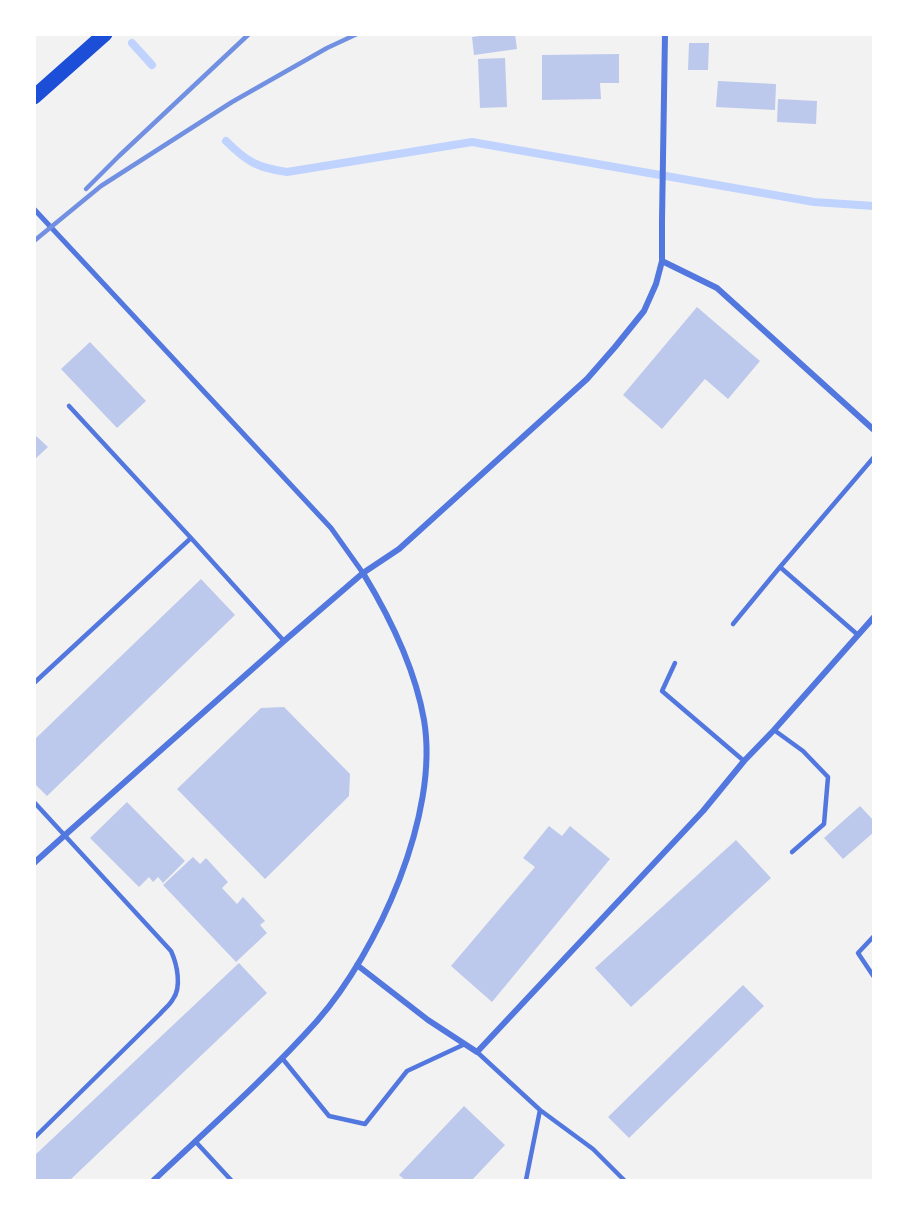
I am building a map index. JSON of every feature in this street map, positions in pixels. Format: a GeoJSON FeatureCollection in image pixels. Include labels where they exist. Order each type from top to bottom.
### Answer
{"type":"FeatureCollection","features":[{"type":"Feature","properties":{"kind":"main road"},"geometry":{"type":"LineString","coordinates":[[34,97],[105,34]]}},
{"type":"Feature","properties":{"kind":"street"},"geometry":{"type":"LineString","coordinates":[[34,863],[363,573],[399,549],[587,379],[644,311],[663,261],[665,34]]}},
{"type":"Feature","properties":{"kind":"street"},"geometry":{"type":"LineString","coordinates":[[34,209],[331,528],[363,573],[390,621],[417,688],[424,722],[427,758],[419,817],[406,860],[370,945],[318,1019],[282,1058],[154,1180]]}},
{"type":"Feature","properties":{"kind":"street"},"geometry":{"type":"LineString","coordinates":[[663,261],[717,288],[873,430]]}},
{"type":"Feature","properties":{"kind":"street"},"geometry":{"type":"LineString","coordinates":[[357,965],[428,1020],[477,1052],[695,820],[744,761],[873,617]]}},
{"type":"Feature","properties":{"kind":"lane"},"geometry":{"type":"LineString","coordinates":[[69,406],[284,641]]}},
{"type":"Feature","properties":{"kind":"lane"},"geometry":{"type":"LineString","coordinates":[[733,624],[873,457]]}},
{"type":"Feature","properties":{"kind":"lane"},"geometry":{"type":"LineString","coordinates":[[34,683],[191,538]]}},
{"type":"Feature","properties":{"kind":"lane"},"geometry":{"type":"LineString","coordinates":[[780,567],[858,635]]}},
{"type":"Feature","properties":{"kind":"lane"},"geometry":{"type":"LineString","coordinates":[[675,663],[662,691],[744,761]]}},
{"type":"Feature","properties":{"kind":"lane"},"geometry":{"type":"LineString","coordinates":[[774,730],[802,751],[828,777],[824,824],[792,852]]}},
{"type":"Feature","properties":{"kind":"lane"},"geometry":{"type":"LineString","coordinates":[[34,802],[171,951],[177,963],[178,977],[175,997],[160,1014],[34,1138]]}},
{"type":"Feature","properties":{"kind":"lane"},"geometry":{"type":"LineString","coordinates":[[873,936],[858,953],[873,977]]}},
{"type":"Feature","properties":{"kind":"lane"},"geometry":{"type":"LineString","coordinates":[[282,1058],[328,1116],[364,1124],[407,1071],[465,1044]]}},
{"type":"Feature","properties":{"kind":"lane"},"geometry":{"type":"LineString","coordinates":[[477,1052],[540,1110],[593,1149],[624,1180]]}},
{"type":"Feature","properties":{"kind":"lane"},"geometry":{"type":"LineString","coordinates":[[526,1180],[540,1110]]}},
{"type":"Feature","properties":{"kind":"lane"},"geometry":{"type":"LineString","coordinates":[[195,1141],[231,1180]]}},
{"type":"Feature","properties":{"kind":"building"},"geometry":{"type":"Polygon","coordinates":[[[515,34],[517,49],[474,55],[472,37],[515,34]]]}},
{"type":"Feature","properties":{"kind":"building"},"geometry":{"type":"Polygon","coordinates":[[[689,43],[709,43],[708,70],[688,70],[689,43]]]}},
{"type":"Feature","properties":{"kind":"building"},"geometry":{"type":"Polygon","coordinates":[[[619,54],[619,83],[600,83],[601,99],[542,100],[542,55],[619,54]]]}},
{"type":"Feature","properties":{"kind":"building"},"geometry":{"type":"Polygon","coordinates":[[[505,58],[507,107],[480,108],[478,59],[505,58]]]}},
{"type":"Feature","properties":{"kind":"building"},"geometry":{"type":"Polygon","coordinates":[[[718,81],[776,84],[775,110],[716,107],[718,81]]]}},
{"type":"Feature","properties":{"kind":"building"},"geometry":{"type":"Polygon","coordinates":[[[778,99],[817,101],[816,124],[777,122],[778,99]]]}},
{"type":"Feature","properties":{"kind":"building"},"geometry":{"type":"Polygon","coordinates":[[[697,307],[760,361],[728,399],[705,379],[662,429],[623,395],[697,307]]]}},
{"type":"Feature","properties":{"kind":"building"},"geometry":{"type":"Polygon","coordinates":[[[90,342],[146,401],[117,428],[61,369],[90,342]]]}},
{"type":"Feature","properties":{"kind":"building"},"geometry":{"type":"Polygon","coordinates":[[[34,434],[48,447],[34,460],[34,434]]]}},
{"type":"Feature","properties":{"kind":"building"},"geometry":{"type":"Polygon","coordinates":[[[201,579],[235,615],[47,796],[34,783],[34,740],[201,579]]]}},
{"type":"Feature","properties":{"kind":"building"},"geometry":{"type":"Polygon","coordinates":[[[284,707],[350,774],[349,796],[265,879],[177,789],[261,708],[284,707]]]}},
{"type":"Feature","properties":{"kind":"building"},"geometry":{"type":"Polygon","coordinates":[[[127,802],[185,861],[163,883],[158,877],[153,882],[149,877],[139,887],[90,838],[127,802]]]}},
{"type":"Feature","properties":{"kind":"building"},"geometry":{"type":"Polygon","coordinates":[[[860,806],[874,821],[874,832],[843,859],[824,838],[860,806]]]}},
{"type":"Feature","properties":{"kind":"building"},"geometry":{"type":"Polygon","coordinates":[[[549,826],[562,836],[570,826],[610,859],[492,1002],[451,966],[535,867],[523,858],[549,826]]]}},
{"type":"Feature","properties":{"kind":"building"},"geometry":{"type":"Polygon","coordinates":[[[736,840],[771,878],[631,1007],[595,968],[736,840]]]}},
{"type":"Feature","properties":{"kind":"building"},"geometry":{"type":"Polygon","coordinates":[[[193,857],[200,864],[206,858],[228,882],[222,888],[237,904],[243,897],[265,921],[260,925],[267,933],[236,962],[163,885],[193,857]]]}},
{"type":"Feature","properties":{"kind":"building"},"geometry":{"type":"Polygon","coordinates":[[[239,963],[267,993],[70,1180],[34,1180],[34,1156],[239,963]]]}},
{"type":"Feature","properties":{"kind":"building"},"geometry":{"type":"Polygon","coordinates":[[[743,985],[764,1006],[629,1138],[608,1117],[743,985]]]}},
{"type":"Feature","properties":{"kind":"building"},"geometry":{"type":"Polygon","coordinates":[[[464,1106],[505,1145],[472,1180],[405,1180],[399,1175],[464,1106]]]}},
{"type":"Feature","properties":{"kind":"waterway"},"geometry":{"type":"LineString","coordinates":[[132,43],[152,65]]}},
{"type":"Feature","properties":{"kind":"waterway"},"geometry":{"type":"LineString","coordinates":[[226,141],[253,163],[287,172],[472,142],[814,202],[874,206]]}},
{"type":"Feature","properties":{"kind":"railway"},"geometry":{"type":"LineString","coordinates":[[86,189],[249,34]]}},
{"type":"Feature","properties":{"kind":"railway"},"geometry":{"type":"LineString","coordinates":[[34,241],[101,186],[232,102],[327,48],[357,34]]}}]}
